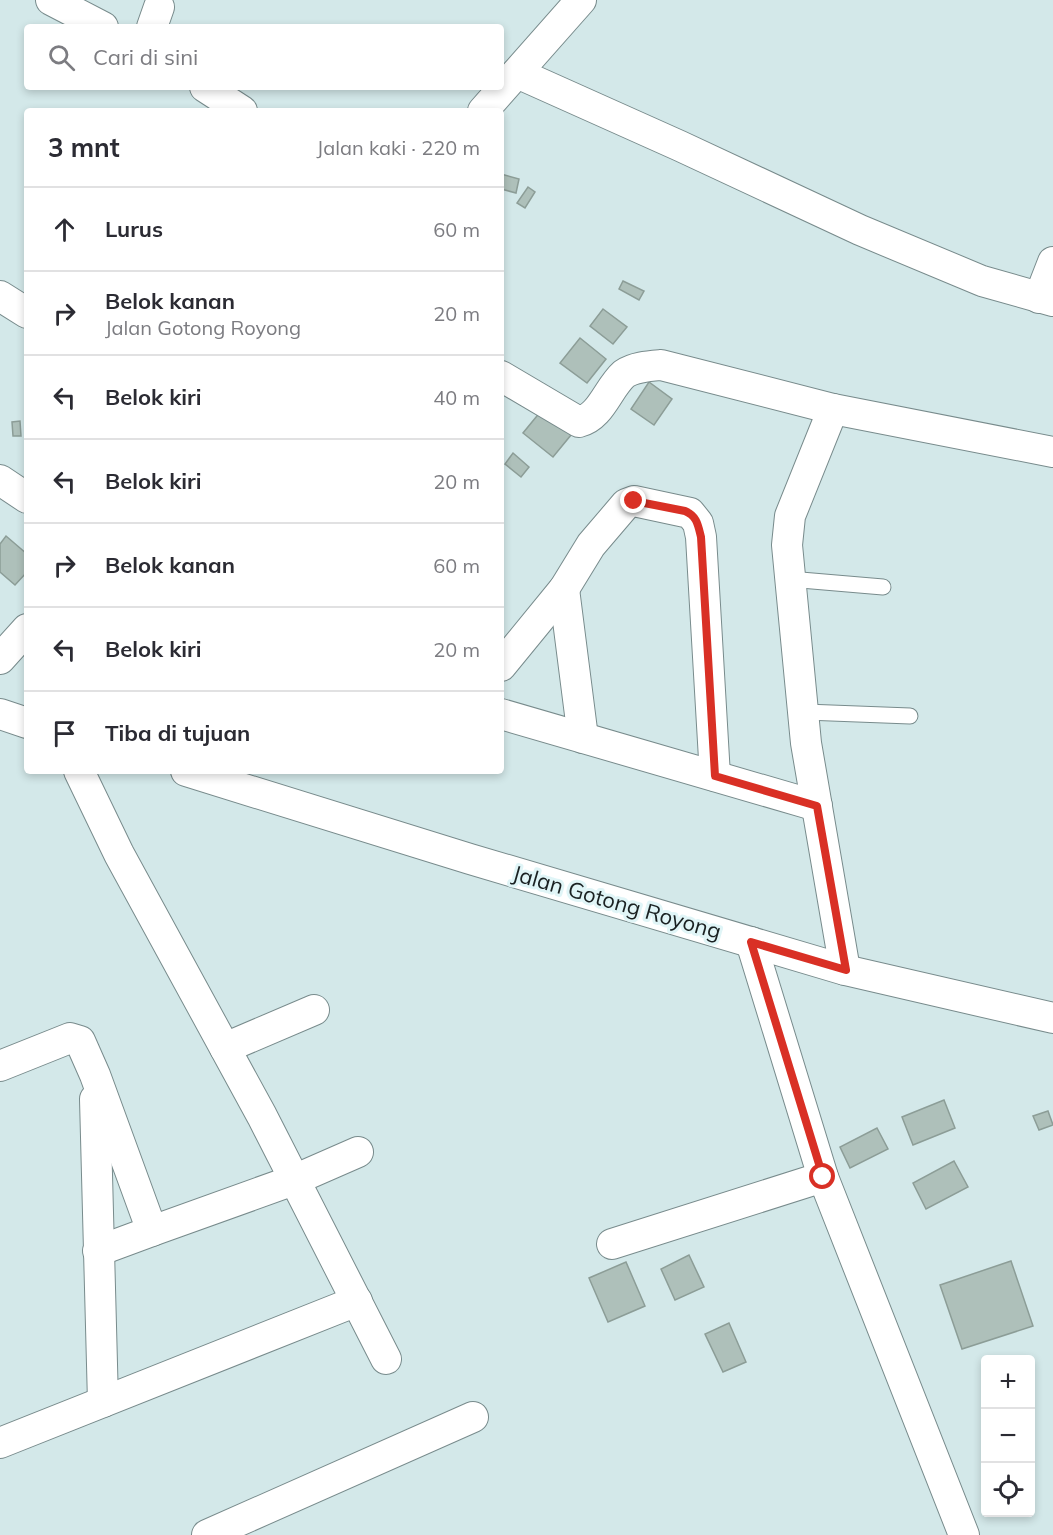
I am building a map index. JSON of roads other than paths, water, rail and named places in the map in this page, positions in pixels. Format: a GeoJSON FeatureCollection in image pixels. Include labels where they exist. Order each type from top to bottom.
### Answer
{"type":"FeatureCollection","features":[{"type":"Feature","properties":{"kind":"street"},"geometry":{"type":"LineString","coordinates":[[51,0],[97,24]]}},
{"type":"Feature","properties":{"kind":"street"},"geometry":{"type":"LineString","coordinates":[[504,88],[581,0]]}},
{"type":"Feature","properties":{"kind":"street"},"geometry":{"type":"LineString","coordinates":[[517,73],[860,230],[982,281],[1046,299],[1053,262]]}},
{"type":"Feature","properties":{"kind":"street"},"geometry":{"type":"LineString","coordinates":[[210,90],[237,108]]}},
{"type":"Feature","properties":{"kind":"street"},"geometry":{"type":"LineString","coordinates":[[486,108],[502,90]]}},
{"type":"Feature","properties":{"kind":"street"},"geometry":{"type":"LineString","coordinates":[[0,296],[24,311]]}},
{"type":"Feature","properties":{"kind":"street"},"geometry":{"type":"LineString","coordinates":[[504,378],[579,422],[591,417],[625,374],[639,368],[661,365],[833,410],[1053,452]]}},
{"type":"Feature","properties":{"kind":"street"},"geometry":{"type":"LineString","coordinates":[[833,410],[790,516],[787,545],[807,743],[846,970]]}},
{"type":"Feature","properties":{"kind":"street"},"geometry":{"type":"LineString","coordinates":[[0,480],[24,496]]}},
{"type":"Feature","properties":{"kind":"street"},"geometry":{"type":"LineString","coordinates":[[504,662],[564,589],[591,545],[630,502],[685,511],[698,523],[701,537],[715,776]]}},
{"type":"Feature","properties":{"kind":"street"},"geometry":{"type":"LineString","coordinates":[[564,589],[583,738]]}},
{"type":"Feature","properties":{"kind":"street"},"geometry":{"type":"LineString","coordinates":[[0,659],[24,631]]}},
{"type":"Feature","properties":{"kind":"street"},"geometry":{"type":"LineString","coordinates":[[0,714],[24,722]]}},
{"type":"Feature","properties":{"kind":"street"},"geometry":{"type":"LineString","coordinates":[[504,715],[817,806]]}},
{"type":"Feature","properties":{"kind":"street"},"geometry":{"type":"LineString","coordinates":[[80,774],[119,854],[225,1048],[386,1359]]}},
{"type":"Feature","properties":{"kind":"street","name":"Jalan Gotong Royong"},"geometry":{"type":"LineString","coordinates":[[196,774],[470,859],[846,970],[1053,1018]]}},
{"type":"Feature","properties":{"kind":"street"},"geometry":{"type":"LineString","coordinates":[[751,942],[823,1177],[964,1535]]}},
{"type":"Feature","properties":{"kind":"street"},"geometry":{"type":"LineString","coordinates":[[225,1048],[314,1010]]}},
{"type":"Feature","properties":{"kind":"street"},"geometry":{"type":"LineString","coordinates":[[0,1066],[73,1038],[80,1041],[152,1231]]}},
{"type":"Feature","properties":{"kind":"street"},"geometry":{"type":"LineString","coordinates":[[95,1076],[103,1402]]}},
{"type":"Feature","properties":{"kind":"street"},"geometry":{"type":"LineString","coordinates":[[98,1251],[294,1180],[358,1152]]}},
{"type":"Feature","properties":{"kind":"street"},"geometry":{"type":"LineString","coordinates":[[612,1244],[823,1177]]}},
{"type":"Feature","properties":{"kind":"street"},"geometry":{"type":"LineString","coordinates":[[0,1443],[357,1301]]}},
{"type":"Feature","properties":{"kind":"street"},"geometry":{"type":"LineString","coordinates":[[207,1535],[473,1417]]}},
{"type":"Feature","properties":{"kind":"lane"},"geometry":{"type":"LineString","coordinates":[[789,579],[883,587]]}},
{"type":"Feature","properties":{"kind":"lane"},"geometry":{"type":"LineString","coordinates":[[805,712],[910,717]]}}]}
